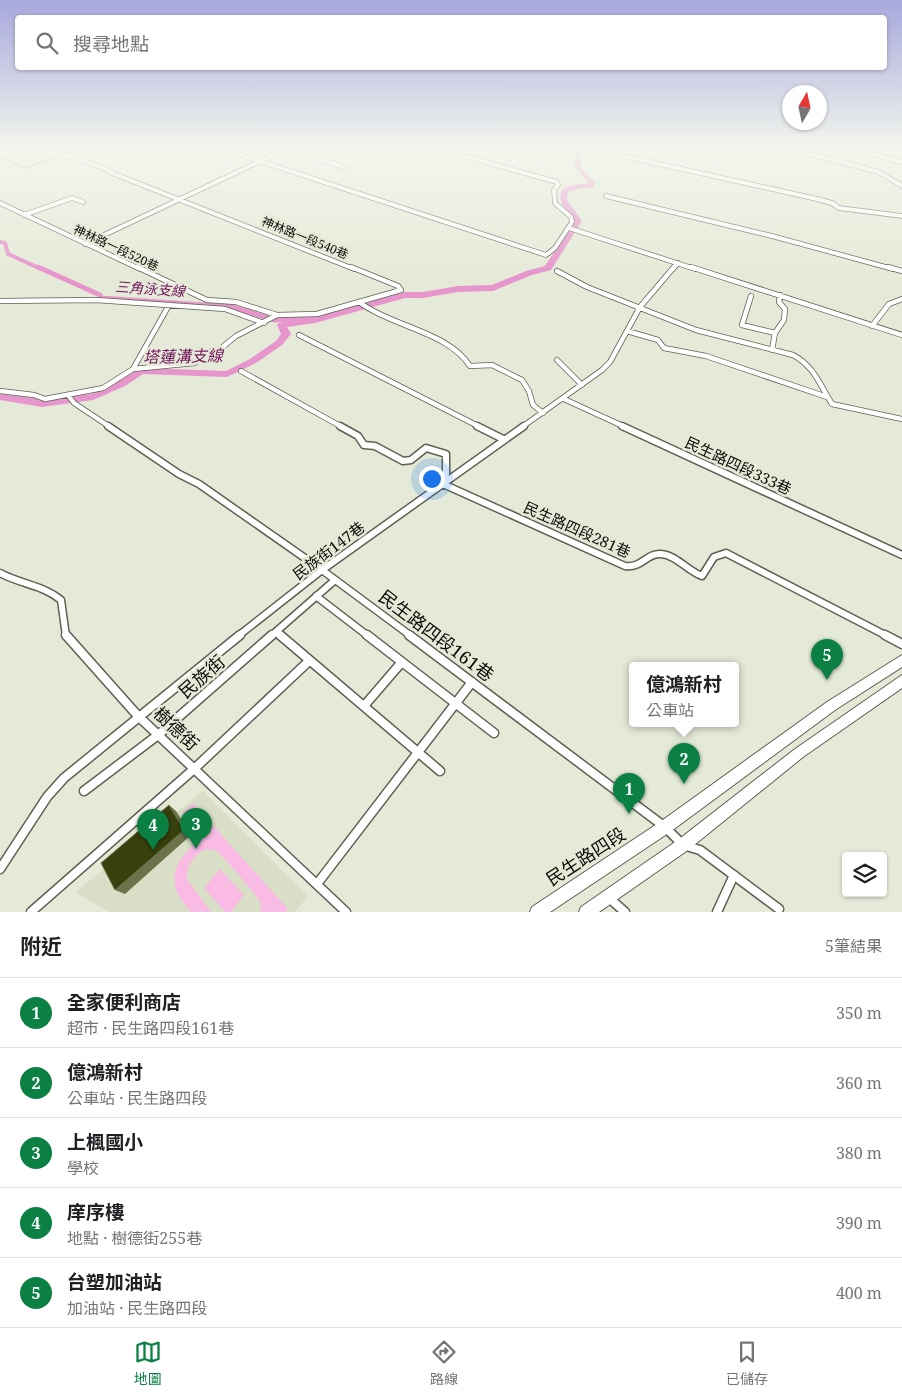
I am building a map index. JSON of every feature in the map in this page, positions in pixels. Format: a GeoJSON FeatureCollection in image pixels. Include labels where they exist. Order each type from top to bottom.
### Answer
{"type":"FeatureCollection","features":[{"type":"Feature","properties":{"kind":"main road","name":"民生路四段"},"geometry":{"type":"LineString","coordinates":[[537,912],[665,827],[831,706],[902,660]]}},
{"type":"Feature","properties":{"kind":"main road"},"geometry":{"type":"LineString","coordinates":[[586,912],[609,898],[683,844],[799,753],[902,681]]}},
{"type":"Feature","properties":{"kind":"street","name":"神林路一段540巷"},"geometry":{"type":"LineString","coordinates":[[156,191],[398,286],[401,290]]}},
{"type":"Feature","properties":{"kind":"street"},"geometry":{"type":"LineString","coordinates":[[85,244],[199,191]]}},
{"type":"Feature","properties":{"kind":"street"},"geometry":{"type":"LineString","coordinates":[[353,191],[546,255],[555,248],[572,222],[571,217],[555,203],[554,191]]}},
{"type":"Feature","properties":{"kind":"street"},"geometry":{"type":"LineString","coordinates":[[779,191],[832,203],[839,208],[902,216]]}},
{"type":"Feature","properties":{"kind":"street"},"geometry":{"type":"LineString","coordinates":[[606,196],[772,236],[902,271]]}},
{"type":"Feature","properties":{"kind":"street"},"geometry":{"type":"LineString","coordinates":[[24,215],[72,198],[83,202]]}},
{"type":"Feature","properties":{"kind":"street","name":"神林路一段520巷"},"geometry":{"type":"LineString","coordinates":[[0,204],[196,297],[207,300],[236,302],[277,316],[317,314],[401,290]]}},
{"type":"Feature","properties":{"kind":"street"},"geometry":{"type":"LineString","coordinates":[[569,228],[902,335]]}},
{"type":"Feature","properties":{"kind":"street","name":"民族街147巷"},"geometry":{"type":"LineString","coordinates":[[0,869],[47,797],[64,778],[138,716],[322,570],[504,439],[564,399],[610,362],[640,307],[678,262]]}},
{"type":"Feature","properties":{"kind":"street"},"geometry":{"type":"LineString","coordinates":[[557,271],[587,288],[696,330],[793,355],[807,363],[816,373],[832,404],[902,419]]}},
{"type":"Feature","properties":{"kind":"street"},"geometry":{"type":"LineString","coordinates":[[772,350],[774,333],[784,320],[785,309],[779,302],[780,295]]}},
{"type":"Feature","properties":{"kind":"street"},"geometry":{"type":"LineString","coordinates":[[751,296],[742,325],[774,333]]}},
{"type":"Feature","properties":{"kind":"street"},"geometry":{"type":"LineString","coordinates":[[872,326],[889,304],[902,299]]}},
{"type":"Feature","properties":{"kind":"street"},"geometry":{"type":"LineString","coordinates":[[0,301],[96,300],[225,309],[264,324]]}},
{"type":"Feature","properties":{"kind":"street"},"geometry":{"type":"LineString","coordinates":[[359,302],[365,307],[456,349],[470,366],[492,365],[522,380],[530,391],[533,405],[544,413]]}},
{"type":"Feature","properties":{"kind":"street"},"geometry":{"type":"LineString","coordinates":[[133,369],[169,305]]}},
{"type":"Feature","properties":{"kind":"street"},"geometry":{"type":"LineString","coordinates":[[0,391],[34,395],[45,399],[102,388],[133,369],[194,363],[206,352],[219,350],[236,336],[277,316]]}},
{"type":"Feature","properties":{"kind":"street"},"geometry":{"type":"LineString","coordinates":[[627,330],[658,340],[664,348],[706,356],[827,397]]}},
{"type":"Feature","properties":{"kind":"street"},"geometry":{"type":"LineString","coordinates":[[300,335],[504,439]]}},
{"type":"Feature","properties":{"kind":"street"},"geometry":{"type":"LineString","coordinates":[[557,360],[582,385]]}},
{"type":"Feature","properties":{"kind":"street"},"geometry":{"type":"LineString","coordinates":[[241,371],[358,436],[364,445],[376,446],[404,461],[411,460],[426,448],[446,454],[446,474],[443,484]]}},
{"type":"Feature","properties":{"kind":"street","name":"民生路四段161巷"},"geometry":{"type":"LineString","coordinates":[[68,395],[74,403],[178,474],[199,484],[322,570],[665,827],[683,844],[700,850],[779,909]]}},
{"type":"Feature","properties":{"kind":"street","name":"民生路四段333巷"},"geometry":{"type":"LineString","coordinates":[[564,399],[902,555]]}},
{"type":"Feature","properties":{"kind":"street","name":"民生路四段281巷"},"geometry":{"type":"LineString","coordinates":[[443,484],[625,566],[634,568],[653,554],[665,554],[695,574],[702,576],[715,555],[719,552],[726,553],[902,644]]}},
{"type":"Feature","properties":{"kind":"street","name":"樹德街"},"geometry":{"type":"LineString","coordinates":[[0,573],[7,577],[45,588],[61,600],[66,637],[138,716],[346,912]]}},
{"type":"Feature","properties":{"kind":"street","name":"民族街"},"geometry":{"type":"LineString","coordinates":[[84,791],[158,735],[335,580]]}},
{"type":"Feature","properties":{"kind":"street"},"geometry":{"type":"LineString","coordinates":[[316,596],[494,733]]}},
{"type":"Feature","properties":{"kind":"street"},"geometry":{"type":"LineString","coordinates":[[276,632],[440,771]]}},
{"type":"Feature","properties":{"kind":"street"},"geometry":{"type":"LineString","coordinates":[[32,912],[194,769],[309,661]]}},
{"type":"Feature","properties":{"kind":"street"},"geometry":{"type":"LineString","coordinates":[[364,706],[401,663]]}},
{"type":"Feature","properties":{"kind":"street"},"geometry":{"type":"LineString","coordinates":[[317,884],[472,682]]}},
{"type":"Feature","properties":{"kind":"street"},"geometry":{"type":"LineString","coordinates":[[717,912],[734,875]]}},
{"type":"Feature","properties":{"kind":"street"},"geometry":{"type":"LineString","coordinates":[[609,898],[625,912]]}},
{"type":"Feature","properties":{"kind":"shaded area"},"geometry":{"type":"Polygon","coordinates":[[[203,791],[308,896],[295,912],[109,912],[75,892],[203,791]]]}},
{"type":"Feature","properties":{"kind":"shaded area"},"geometry":{"type":"Polygon","coordinates":[[[193,803],[288,909],[285,912],[261,912],[260,902],[257,897],[224,858],[215,850],[210,849],[201,852],[192,860],[188,869],[187,879],[211,912],[191,912],[179,896],[174,879],[179,862],[184,854],[205,837],[183,812],[193,803]]]}},
{"type":"Feature","properties":{"kind":"shaded area"},"geometry":{"type":"Polygon","coordinates":[[[220,869],[244,895],[231,912],[225,912],[204,888],[220,869]]]}},
{"type":"Feature","properties":{"kind":"building"},"geometry":{"type":"Polygon","coordinates":[[[169,805],[184,830],[115,890],[101,863],[169,805]]]}},
{"type":"Feature","properties":{"kind":"waterway","name":"塔蓮溝支線"},"geometry":{"type":"LineString","coordinates":[[0,397],[42,403],[93,397],[121,384],[141,371],[227,374],[253,361],[279,343],[286,334],[282,325],[312,321],[405,295],[423,295],[458,289],[493,288],[529,273],[548,268],[578,221],[563,200],[566,191]]}},
{"type":"Feature","properties":{"kind":"waterway","name":"三角泳支線"},"geometry":{"type":"LineString","coordinates":[[0,242],[5,243],[8,254],[41,269]]}},
{"type":"Feature","properties":{"kind":"waterway","name":"三角泳支線"},"geometry":{"type":"LineString","coordinates":[[38,267],[100,295],[101,298],[233,307],[275,320],[316,319]]}},
{"type":"Feature","properties":{"kind":"place","name":"台塑加油站"},"geometry":{"type":"Point","coordinates":[827,680]}},
{"type":"Feature","properties":{"kind":"place","name":"億鴻新村"},"geometry":{"type":"Point","coordinates":[684,784]}},
{"type":"Feature","properties":{"kind":"place","name":"全家便利商店"},"geometry":{"type":"Point","coordinates":[629,814]}},
{"type":"Feature","properties":{"kind":"place","name":"上楓國小"},"geometry":{"type":"Point","coordinates":[196,849]}},
{"type":"Feature","properties":{"kind":"place","name":"庠序樓"},"geometry":{"type":"Point","coordinates":[153,850]}}]}
